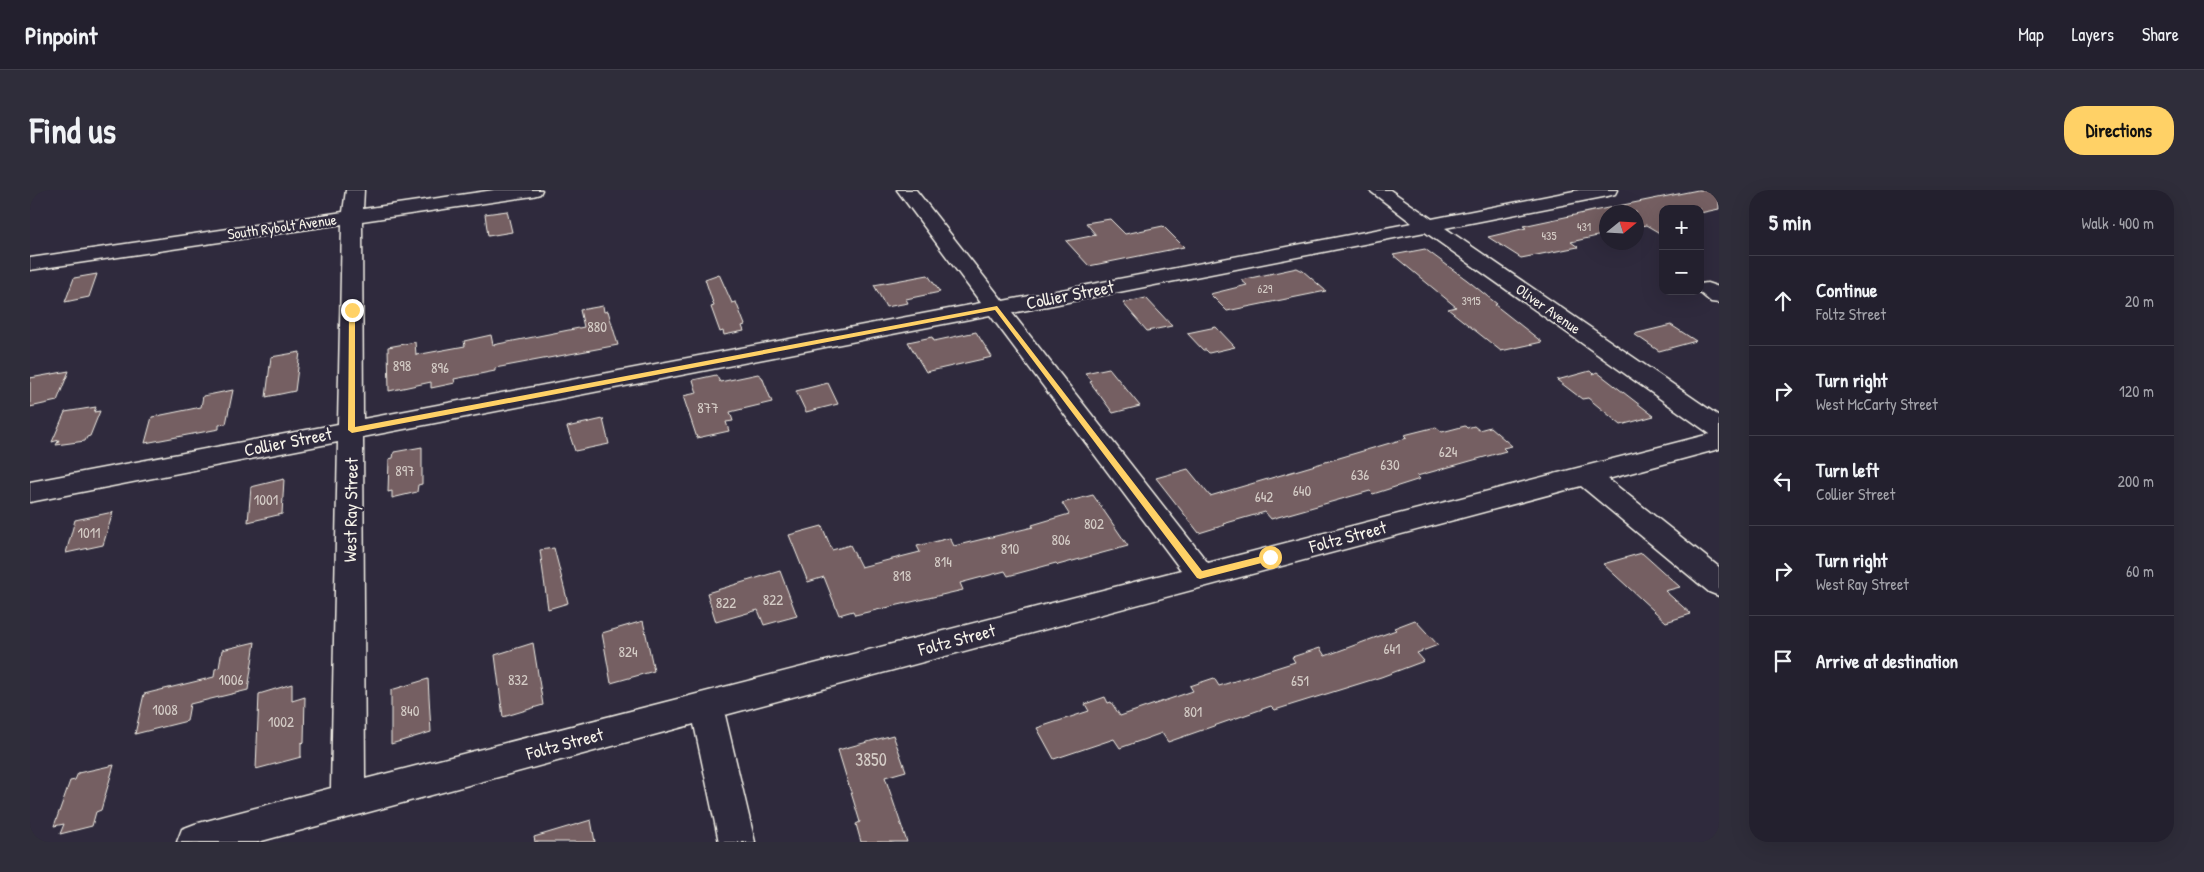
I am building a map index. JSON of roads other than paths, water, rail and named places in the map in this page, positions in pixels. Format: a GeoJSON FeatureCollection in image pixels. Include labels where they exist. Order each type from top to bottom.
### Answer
{"type":"FeatureCollection","features":[{"type":"Feature","properties":{"kind":"street","name":"West Ray Street"},"geometry":{"type":"LineString","coordinates":[[348,800],[352,217],[355,190]]}},
{"type":"Feature","properties":{"kind":"street","name":"South Rybolt Avenue"},"geometry":{"type":"LineString","coordinates":[[30,264],[533,190]]}},
{"type":"Feature","properties":{"kind":"street"},"geometry":{"type":"LineString","coordinates":[[906,190],[1200,575]]}},
{"type":"Feature","properties":{"kind":"street","name":"Oliver Avenue"},"geometry":{"type":"LineString","coordinates":[[1378,190],[1719,428]]}},
{"type":"Feature","properties":{"kind":"street","name":"Collier Street"},"geometry":{"type":"LineString","coordinates":[[30,492],[1430,226],[1608,190]]}},
{"type":"Feature","properties":{"kind":"street","name":"Foltz Street"},"geometry":{"type":"LineString","coordinates":[[195,842],[1200,575],[1719,440]]}},
{"type":"Feature","properties":{"kind":"street"},"geometry":{"type":"LineString","coordinates":[[1586,475],[1719,584]]}},
{"type":"Feature","properties":{"kind":"street"},"geometry":{"type":"LineString","coordinates":[[707,707],[737,842]]}}]}
